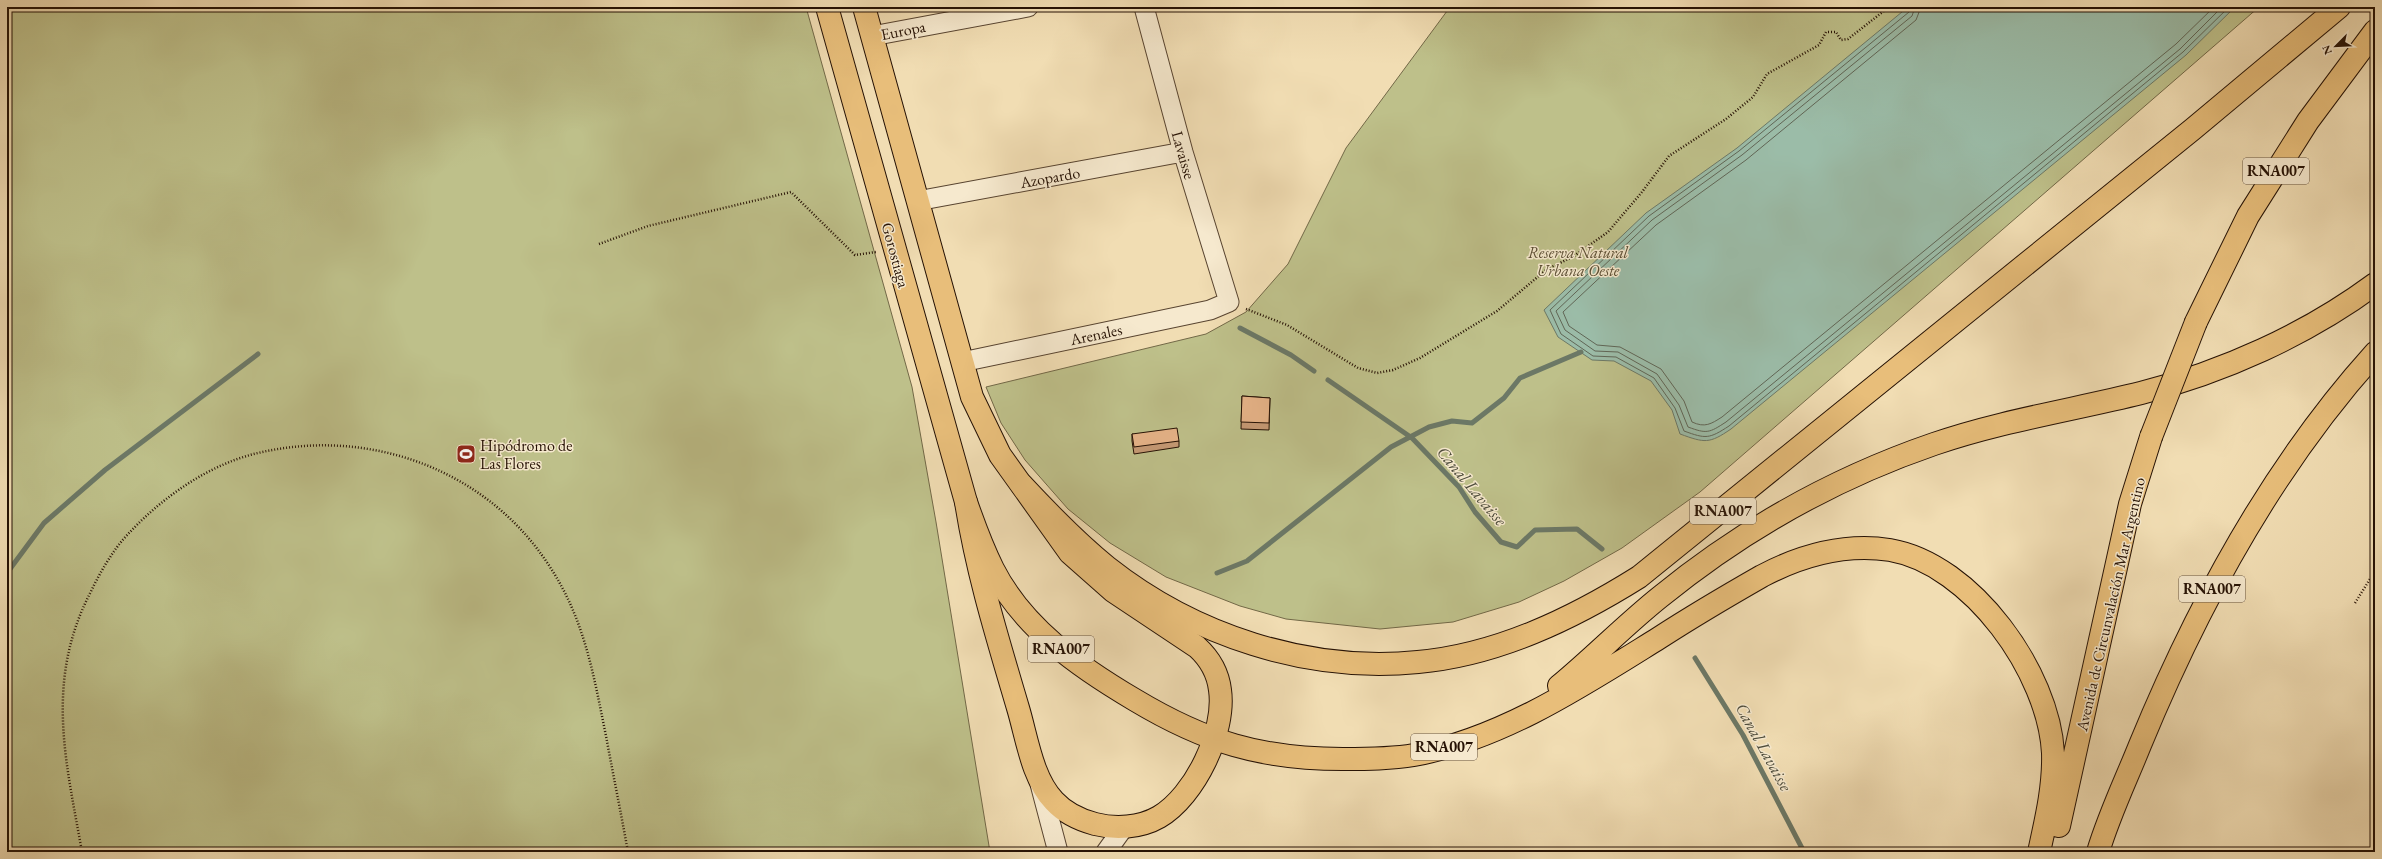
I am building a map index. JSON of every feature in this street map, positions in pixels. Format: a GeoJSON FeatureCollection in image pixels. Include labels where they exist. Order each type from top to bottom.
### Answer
{"type":"FeatureCollection","features":[{"type":"Feature","properties":{"kind":"main road","name":"Gorostiaga"},"geometry":{"type":"LineString","coordinates":[[827,7],[966,502]]}},
{"type":"Feature","properties":{"kind":"main road"},"geometry":{"type":"LineString","coordinates":[[864,7],[972,397],[989,435],[1007,466],[1070,553],[1113,591],[1197,647],[1207,657],[1216,673],[1220,689],[1220,705],[1213,739],[1201,770],[1181,799],[1171,809],[1158,817],[1141,824],[1104,826],[1084,821],[1070,814],[1054,801],[1037,772],[980,579],[966,502]]}},
{"type":"Feature","properties":{"kind":"main road","name":"RNA007"},"geometry":{"type":"LineString","coordinates":[[1022,485],[1080,543],[1131,584],[1198,623],[1241,641],[1309,656],[1366,663],[1418,662],[1470,653],[1516,639],[1563,621],[1600,602],[1639,578],[2187,134],[2339,7]]}},
{"type":"Feature","properties":{"kind":"main road","name":"Avenida de Circunvalación Mar Argentino"},"geometry":{"type":"LineString","coordinates":[[2054,852],[2130,504],[2151,437],[2196,322],[2248,216],[2308,121],[2375,31]]}},
{"type":"Feature","properties":{"kind":"main road","name":"RNA007"},"geometry":{"type":"LineString","coordinates":[[966,502],[994,570],[1019,610],[1056,646],[1110,686],[1150,709],[1213,739],[1250,751],[1283,757],[1310,759],[1385,758],[1414,755],[1437,749],[1495,729],[1528,713],[1684,578],[1751,532],[1818,493],[1934,444],[2017,421],[2141,393],[2224,367],[2291,334],[2375,284]]}},
{"type":"Feature","properties":{"kind":"main road","name":"RNA007"},"geometry":{"type":"LineString","coordinates":[[2098,852],[2162,691],[2212,589],[2265,496],[2350,381],[2375,353]]}},
{"type":"Feature","properties":{"kind":"main road"},"geometry":{"type":"LineString","coordinates":[[1528,713],[1615,666],[1755,580],[1791,561],[1822,552],[1852,549],[1890,550],[1913,556],[1938,569],[1969,591],[1998,622],[2024,662],[2043,703],[2053,752],[2050,800],[2039,852]]}},
{"type":"Feature","properties":{"kind":"street","name":"Europa"},"geometry":{"type":"LineString","coordinates":[[872,36],[1028,7]]}},
{"type":"Feature","properties":{"kind":"street","name":"Lavaisse"},"geometry":{"type":"LineString","coordinates":[[1144,7],[1183,152],[1229,302]]}},
{"type":"Feature","properties":{"kind":"street","name":"Azopardo"},"geometry":{"type":"LineString","coordinates":[[917,201],[1183,152]]}},
{"type":"Feature","properties":{"kind":"street","name":"Arenales"},"geometry":{"type":"LineString","coordinates":[[962,362],[1210,310],[1229,302]]}},
{"type":"Feature","properties":{"kind":"street"},"geometry":{"type":"LineString","coordinates":[[1037,772],[1058,852]]}},
{"type":"Feature","properties":{"kind":"street"},"geometry":{"type":"LineString","coordinates":[[1106,852],[1124,826]]}},
{"type":"Feature","properties":{"kind":"path"},"geometry":{"type":"LineString","coordinates":[[1229,302],[1287,325],[1358,368],[1377,373],[1393,370],[1420,358],[1497,311],[1546,270],[1574,256],[1608,232],[1642,192],[1669,156],[1726,119],[1753,97],[1766,74],[1819,45],[1826,32],[1836,32],[1841,40],[1848,39],[1889,7]]}},
{"type":"Feature","properties":{"kind":"path"},"geometry":{"type":"LineString","coordinates":[[599,244],[648,226],[791,192],[855,255],[894,248]]}},
{"type":"Feature","properties":{"kind":"path"},"geometry":{"type":"LineString","coordinates":[[82,852],[67,768],[62,725],[62,684],[83,610],[104,568],[128,534],[160,503],[190,483],[232,462],[257,453],[287,448],[323,445],[356,447],[399,454],[454,476],[490,501],[529,538],[563,588],[591,658],[628,852]]}},
{"type":"Feature","properties":{"kind":"path"},"geometry":{"type":"LineString","coordinates":[[2356,603],[2375,571]]}},
{"type":"Feature","properties":{"kind":"green space","name":"Hipódromo de Las Flores"},"geometry":{"type":"Polygon","coordinates":[[[22,7],[806,7],[912,387],[936,522],[990,852],[7,852],[7,11],[22,7]]]}},
{"type":"Feature","properties":{"kind":"green space","name":"Reserva Natural Urbana Oeste"},"geometry":{"type":"Polygon","coordinates":[[[1450,7],[2259,7],[1700,492],[1622,548],[1564,581],[1519,602],[1453,622],[1380,629],[1286,619],[1240,606],[1166,577],[1110,543],[1068,509],[1025,460],[1001,423],[986,387],[1206,334],[1246,312],[1288,264],[1346,148],[1450,7]]]}},
{"type":"Feature","properties":{"kind":"water"},"geometry":{"type":"Polygon","coordinates":[[[1908,7],[2235,7],[2186,55],[1731,429],[1712,440],[1695,439],[1680,434],[1672,410],[1651,381],[1614,361],[1592,360],[1558,337],[1544,310],[1646,213],[1737,148],[1908,7]]]}},
{"type":"Feature","properties":{"kind":"building"},"geometry":{"type":"Polygon","coordinates":[[[1242,396],[1270,398],[1269,423],[1241,422],[1242,396]]]}},
{"type":"Feature","properties":{"kind":"building"},"geometry":{"type":"Polygon","coordinates":[[[1177,428],[1179,441],[1134,447],[1132,434],[1177,428]]]}},
{"type":"Feature","properties":{"kind":"waterway","name":"Canal Lavaisse"},"geometry":{"type":"LineString","coordinates":[[1240,328],[1291,355],[1314,371]]}},
{"type":"Feature","properties":{"kind":"waterway"},"geometry":{"type":"LineString","coordinates":[[1217,573],[1247,561],[1391,447],[1429,427],[1452,421],[1472,423],[1504,398],[1520,378],[1581,352]]}},
{"type":"Feature","properties":{"kind":"waterway"},"geometry":{"type":"LineString","coordinates":[[7,573],[44,523],[105,470],[258,354]]}},
{"type":"Feature","properties":{"kind":"waterway","name":"Canal Lavaisse"},"geometry":{"type":"LineString","coordinates":[[1328,380],[1412,438],[1459,487],[1475,512],[1501,542],[1517,547],[1535,530],[1577,529],[1602,549]]}},
{"type":"Feature","properties":{"kind":"waterway","name":"Canal Lavaisse"},"geometry":{"type":"LineString","coordinates":[[1695,658],[1743,735],[1804,852]]}},
{"type":"Feature","properties":{"kind":"place","name":"Hipódromo de Las Flores"},"geometry":{"type":"Point","coordinates":[466,454]}}]}
